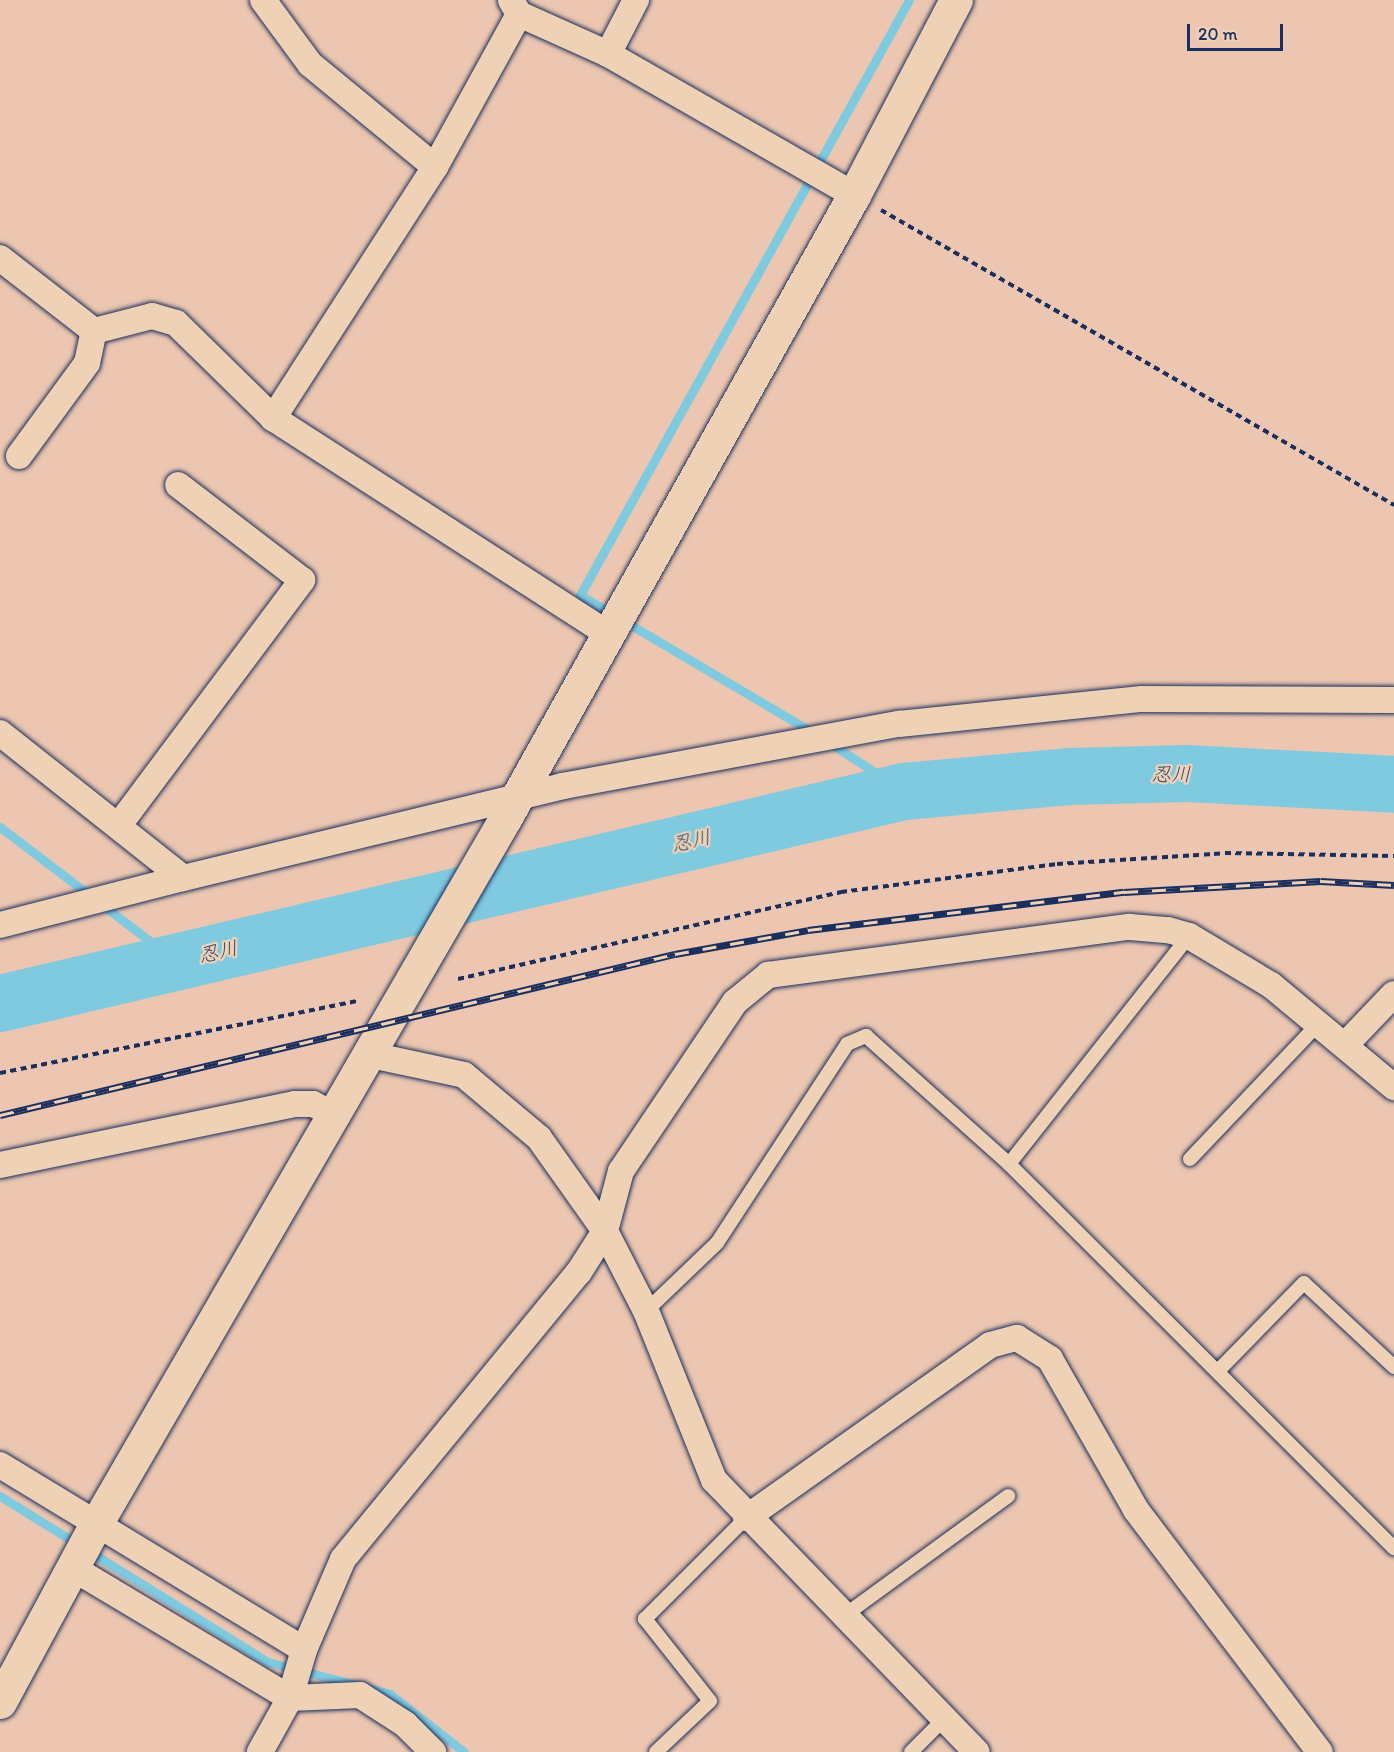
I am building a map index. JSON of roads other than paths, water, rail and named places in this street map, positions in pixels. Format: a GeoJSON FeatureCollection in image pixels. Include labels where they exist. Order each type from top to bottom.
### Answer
{"type":"FeatureCollection","features":[{"type":"Feature","properties":{"kind":"street"},"geometry":{"type":"LineString","coordinates":[[263,0],[310,64],[435,167]]}},
{"type":"Feature","properties":{"kind":"street"},"geometry":{"type":"LineString","coordinates":[[608,54],[636,0]]}},
{"type":"Feature","properties":{"kind":"street"},"geometry":{"type":"LineString","coordinates":[[0,1702],[71,1567],[337,1116],[511,807],[854,195],[956,0]]}},
{"type":"Feature","properties":{"kind":"street"},"geometry":{"type":"LineString","coordinates":[[273,418],[435,167],[515,7],[608,54],[854,195]]}},
{"type":"Feature","properties":{"kind":"street"},"geometry":{"type":"LineString","coordinates":[[0,258],[94,331]]}},
{"type":"Feature","properties":{"kind":"street"},"geometry":{"type":"LineString","coordinates":[[94,331],[152,316],[176,323],[273,418],[608,634]]}},
{"type":"Feature","properties":{"kind":"street"},"geometry":{"type":"LineString","coordinates":[[19,456],[87,363],[94,331]]}},
{"type":"Feature","properties":{"kind":"street"},"geometry":{"type":"LineString","coordinates":[[119,825],[302,580],[178,485]]}},
{"type":"Feature","properties":{"kind":"street"},"geometry":{"type":"LineString","coordinates":[[0,926],[183,878],[899,724],[1142,699],[1394,700]]}},
{"type":"Feature","properties":{"kind":"street"},"geometry":{"type":"LineString","coordinates":[[0,733],[183,878]]}},
{"type":"Feature","properties":{"kind":"street"},"geometry":{"type":"LineString","coordinates":[[260,1752],[290,1698],[304,1650],[343,1559],[579,1272],[605,1231],[621,1171],[735,1002],[768,975],[1130,927],[1189,936],[1271,985],[1346,1044],[1394,1087]]}},
{"type":"Feature","properties":{"kind":"street"},"geometry":{"type":"LineString","coordinates":[[1346,1044],[1394,994]]}},
{"type":"Feature","properties":{"kind":"street"},"geometry":{"type":"LineString","coordinates":[[371,1055],[464,1076],[539,1138],[605,1231],[646,1311],[714,1480],[746,1518],[841,1618],[977,1752]]}},
{"type":"Feature","properties":{"kind":"street"},"geometry":{"type":"LineString","coordinates":[[0,1165],[296,1104],[313,1104],[337,1116]]}},
{"type":"Feature","properties":{"kind":"street"},"geometry":{"type":"LineString","coordinates":[[746,1518],[990,1345],[1017,1338],[1050,1359],[1136,1510],[1320,1752]]}},
{"type":"Feature","properties":{"kind":"street"},"geometry":{"type":"LineString","coordinates":[[0,1465],[304,1650]]}},
{"type":"Feature","properties":{"kind":"street"},"geometry":{"type":"LineString","coordinates":[[71,1567],[290,1698],[360,1695],[405,1724],[433,1752]]}},
{"type":"Feature","properties":{"kind":"lane"},"geometry":{"type":"LineString","coordinates":[[1010,1164],[1189,936]]}},
{"type":"Feature","properties":{"kind":"lane"},"geometry":{"type":"LineString","coordinates":[[1190,1159],[1319,1023]]}},
{"type":"Feature","properties":{"kind":"lane"},"geometry":{"type":"LineString","coordinates":[[646,1311],[717,1243],[847,1044],[866,1036],[1010,1164],[1394,1548]]}},
{"type":"Feature","properties":{"kind":"lane"},"geometry":{"type":"LineString","coordinates":[[1218,1371],[1304,1283],[1394,1367]]}},
{"type":"Feature","properties":{"kind":"lane"},"geometry":{"type":"LineString","coordinates":[[841,1618],[1008,1496]]}},
{"type":"Feature","properties":{"kind":"lane"},"geometry":{"type":"LineString","coordinates":[[656,1752],[710,1701],[645,1619],[746,1518]]}},
{"type":"Feature","properties":{"kind":"lane"},"geometry":{"type":"LineString","coordinates":[[911,1752],[945,1718]]}},
{"type":"Feature","properties":{"kind":"waterway"},"geometry":{"type":"LineString","coordinates":[[817,735],[580,595],[909,0]]}},
{"type":"Feature","properties":{"kind":"waterway"},"geometry":{"type":"LineString","coordinates":[[828,742],[904,791]]}},
{"type":"Feature","properties":{"kind":"waterway","name":"忍川"},"geometry":{"type":"LineString","coordinates":[[0,1003],[904,791],[1068,776],[1187,773],[1394,784]]}},
{"type":"Feature","properties":{"kind":"waterway"},"geometry":{"type":"LineString","coordinates":[[0,827],[180,964]]}},
{"type":"Feature","properties":{"kind":"waterway"},"geometry":{"type":"LineString","coordinates":[[0,1496],[268,1662],[390,1694],[464,1752]]}},
{"type":"Feature","properties":{"kind":"railway"},"geometry":{"type":"LineString","coordinates":[[0,1115],[675,954],[808,930],[1124,892],[1321,881],[1394,885]]}}]}
